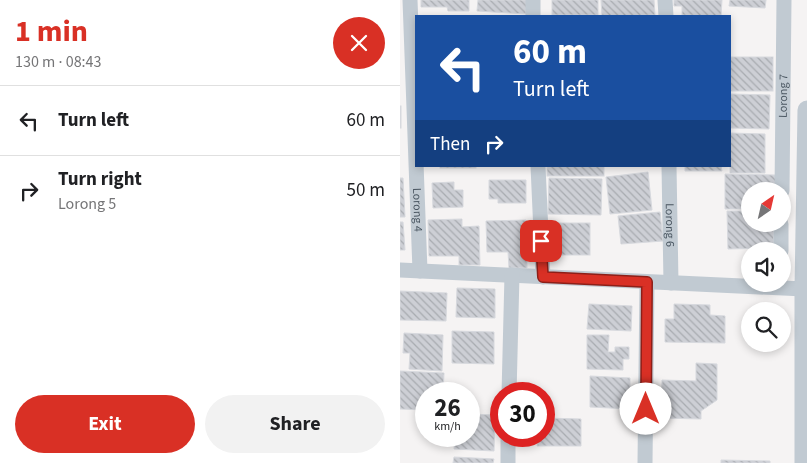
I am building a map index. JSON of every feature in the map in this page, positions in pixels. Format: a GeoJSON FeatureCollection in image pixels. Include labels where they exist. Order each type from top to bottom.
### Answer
{"type":"FeatureCollection","features":[{"type":"Feature","properties":{"kind":"street","name":"Lorong 4"},"geometry":{"type":"LineString","coordinates":[[410,0],[415,136]]}},
{"type":"Feature","properties":{"kind":"street"},"geometry":{"type":"LineString","coordinates":[[533,0],[533,15]]}},
{"type":"Feature","properties":{"kind":"street"},"geometry":{"type":"LineString","coordinates":[[666,0],[666,15]]}},
{"type":"Feature","properties":{"kind":"street","name":"Lorong 7"},"geometry":{"type":"LineString","coordinates":[[782,182],[784,0]]}},
{"type":"Feature","properties":{"kind":"street"},"geometry":{"type":"LineString","coordinates":[[804,463],[807,110]]}},
{"type":"Feature","properties":{"kind":"street","name":"Lorong 4"},"geometry":{"type":"LineString","coordinates":[[416,167],[420,271]]}},
{"type":"Feature","properties":{"kind":"street"},"geometry":{"type":"LineString","coordinates":[[538,167],[543,277]]}},
{"type":"Feature","properties":{"kind":"street","name":"Lorong 6"},"geometry":{"type":"LineString","coordinates":[[668,167],[671,283]]}},
{"type":"Feature","properties":{"kind":"street"},"geometry":{"type":"LineString","coordinates":[[400,270],[741,285]]}},
{"type":"Feature","properties":{"kind":"street"},"geometry":{"type":"LineString","coordinates":[[509,382],[512,275]]}},
{"type":"Feature","properties":{"kind":"street"},"geometry":{"type":"LineString","coordinates":[[645,463],[647,282]]}},
{"type":"Feature","properties":{"kind":"street"},"geometry":{"type":"LineString","coordinates":[[791,287],[804,289]]}},
{"type":"Feature","properties":{"kind":"street"},"geometry":{"type":"LineString","coordinates":[[508,447],[508,463]]}},
{"type":"Feature","properties":{"kind":"building"},"geometry":{"type":"Polygon","coordinates":[[[421,0],[469,0],[469,11],[448,11],[447,7],[421,7],[421,0]]]}},
{"type":"Feature","properties":{"kind":"building"},"geometry":{"type":"Polygon","coordinates":[[[478,0],[527,0],[526,14],[477,11],[478,0]]]}},
{"type":"Feature","properties":{"kind":"building"},"geometry":{"type":"Polygon","coordinates":[[[552,0],[598,0],[598,15],[552,15],[552,0]]]}},
{"type":"Feature","properties":{"kind":"building"},"geometry":{"type":"Polygon","coordinates":[[[601,0],[654,0],[655,15],[602,15],[601,0]]]}},
{"type":"Feature","properties":{"kind":"building"},"geometry":{"type":"Polygon","coordinates":[[[674,0],[722,0],[721,15],[682,15],[682,6],[674,6],[674,0]]]}},
{"type":"Feature","properties":{"kind":"building"},"geometry":{"type":"Polygon","coordinates":[[[730,0],[766,0],[765,8],[729,6],[730,0]]]}},
{"type":"Feature","properties":{"kind":"building"},"geometry":{"type":"Polygon","coordinates":[[[731,57],[773,57],[773,91],[731,91],[731,57]]]}},
{"type":"Feature","properties":{"kind":"building"},"geometry":{"type":"Polygon","coordinates":[[[731,94],[770,95],[769,129],[731,128],[731,94]]]}},
{"type":"Feature","properties":{"kind":"building"},"geometry":{"type":"Polygon","coordinates":[[[401,106],[401,128],[400,128],[401,106]]]}},
{"type":"Feature","properties":{"kind":"building"},"geometry":{"type":"Polygon","coordinates":[[[731,133],[765,134],[765,173],[730,173],[731,133]]]}},
{"type":"Feature","properties":{"kind":"building"},"geometry":{"type":"Polygon","coordinates":[[[440,167],[476,167],[476,168],[440,167]]]}},
{"type":"Feature","properties":{"kind":"building"},"geometry":{"type":"Polygon","coordinates":[[[547,167],[604,167],[604,176],[547,176],[547,167]]]}},
{"type":"Feature","properties":{"kind":"building"},"geometry":{"type":"Polygon","coordinates":[[[685,167],[721,167],[722,171],[685,171],[685,167]]]}},
{"type":"Feature","properties":{"kind":"building"},"geometry":{"type":"Polygon","coordinates":[[[648,172],[652,210],[610,214],[606,177],[648,172]]]}},
{"type":"Feature","properties":{"kind":"building"},"geometry":{"type":"Polygon","coordinates":[[[725,174],[776,175],[776,182],[741,182],[741,209],[725,209],[725,174]]]}},
{"type":"Feature","properties":{"kind":"building"},"geometry":{"type":"Polygon","coordinates":[[[400,178],[403,178],[405,217],[400,217],[400,178]]]}},
{"type":"Feature","properties":{"kind":"building"},"geometry":{"type":"Polygon","coordinates":[[[549,178],[602,179],[601,215],[548,214],[549,178]]]}},
{"type":"Feature","properties":{"kind":"building"},"geometry":{"type":"Polygon","coordinates":[[[489,180],[526,180],[526,203],[498,203],[498,199],[489,199],[489,180]]]}},
{"type":"Feature","properties":{"kind":"building"},"geometry":{"type":"Polygon","coordinates":[[[454,182],[454,190],[463,190],[463,207],[433,208],[432,183],[454,182]]]}},
{"type":"Feature","properties":{"kind":"building"},"geometry":{"type":"Polygon","coordinates":[[[727,211],[741,211],[741,232],[773,232],[774,242],[741,242],[741,249],[728,249],[727,211]]]}},
{"type":"Feature","properties":{"kind":"building"},"geometry":{"type":"Polygon","coordinates":[[[660,212],[663,241],[621,244],[618,216],[660,212]]]}},
{"type":"Feature","properties":{"kind":"building"},"geometry":{"type":"Polygon","coordinates":[[[462,219],[462,227],[479,226],[480,265],[459,265],[459,256],[429,256],[428,220],[462,219]]]}},
{"type":"Feature","properties":{"kind":"building"},"geometry":{"type":"Polygon","coordinates":[[[526,220],[527,268],[509,268],[508,252],[487,252],[486,221],[526,220]]]}},
{"type":"Feature","properties":{"kind":"building"},"geometry":{"type":"Polygon","coordinates":[[[400,222],[403,222],[405,250],[400,250],[400,222]]]}},
{"type":"Feature","properties":{"kind":"building"},"geometry":{"type":"Polygon","coordinates":[[[554,223],[590,223],[590,255],[554,255],[554,223]]]}},
{"type":"Feature","properties":{"kind":"building"},"geometry":{"type":"Polygon","coordinates":[[[457,288],[495,289],[495,318],[456,317],[457,288]]]}},
{"type":"Feature","properties":{"kind":"building"},"geometry":{"type":"Polygon","coordinates":[[[400,291],[447,293],[446,321],[400,320],[400,291]]]}},
{"type":"Feature","properties":{"kind":"building"},"geometry":{"type":"Polygon","coordinates":[[[589,304],[632,306],[631,331],[587,329],[589,304]]]}},
{"type":"Feature","properties":{"kind":"building"},"geometry":{"type":"Polygon","coordinates":[[[674,304],[710,305],[710,315],[725,316],[725,343],[665,342],[665,319],[674,319],[674,304]]]}},
{"type":"Feature","properties":{"kind":"building"},"geometry":{"type":"Polygon","coordinates":[[[452,331],[494,332],[494,364],[452,363],[452,331]]]}},
{"type":"Feature","properties":{"kind":"building"},"geometry":{"type":"Polygon","coordinates":[[[404,333],[443,335],[442,371],[409,369],[410,353],[403,353],[404,333]]]}},
{"type":"Feature","properties":{"kind":"building"},"geometry":{"type":"Polygon","coordinates":[[[587,335],[609,335],[608,352],[615,352],[615,347],[629,347],[629,359],[623,359],[623,370],[587,369],[587,335]]]}},
{"type":"Feature","properties":{"kind":"building"},"geometry":{"type":"Polygon","coordinates":[[[696,363],[717,364],[717,400],[701,411],[701,419],[661,418],[662,380],[696,381],[696,363]]]}},
{"type":"Feature","properties":{"kind":"building"},"geometry":{"type":"Polygon","coordinates":[[[400,371],[444,373],[444,382],[415,382],[415,410],[400,409],[400,371]]]}},
{"type":"Feature","properties":{"kind":"building"},"geometry":{"type":"Polygon","coordinates":[[[590,376],[630,378],[630,409],[590,407],[590,376]]]}},
{"type":"Feature","properties":{"kind":"building"},"geometry":{"type":"Polygon","coordinates":[[[480,414],[490,415],[490,447],[494,447],[494,451],[454,449],[454,447],[480,447],[480,414]]]}},
{"type":"Feature","properties":{"kind":"building"},"geometry":{"type":"Polygon","coordinates":[[[555,418],[581,419],[581,446],[555,446],[555,418]]]}},
{"type":"Feature","properties":{"kind":"building"},"geometry":{"type":"Polygon","coordinates":[[[454,457],[494,459],[493,463],[453,463],[454,457]]]}},
{"type":"Feature","properties":{"kind":"building"},"geometry":{"type":"Polygon","coordinates":[[[721,460],[770,461],[770,463],[721,463],[721,460]]]}},
{"type":"Feature","properties":{"kind":"route"},"geometry":{"type":"LineString","coordinates":[[541,241],[543,277],[647,282],[646,409]]}}]}
